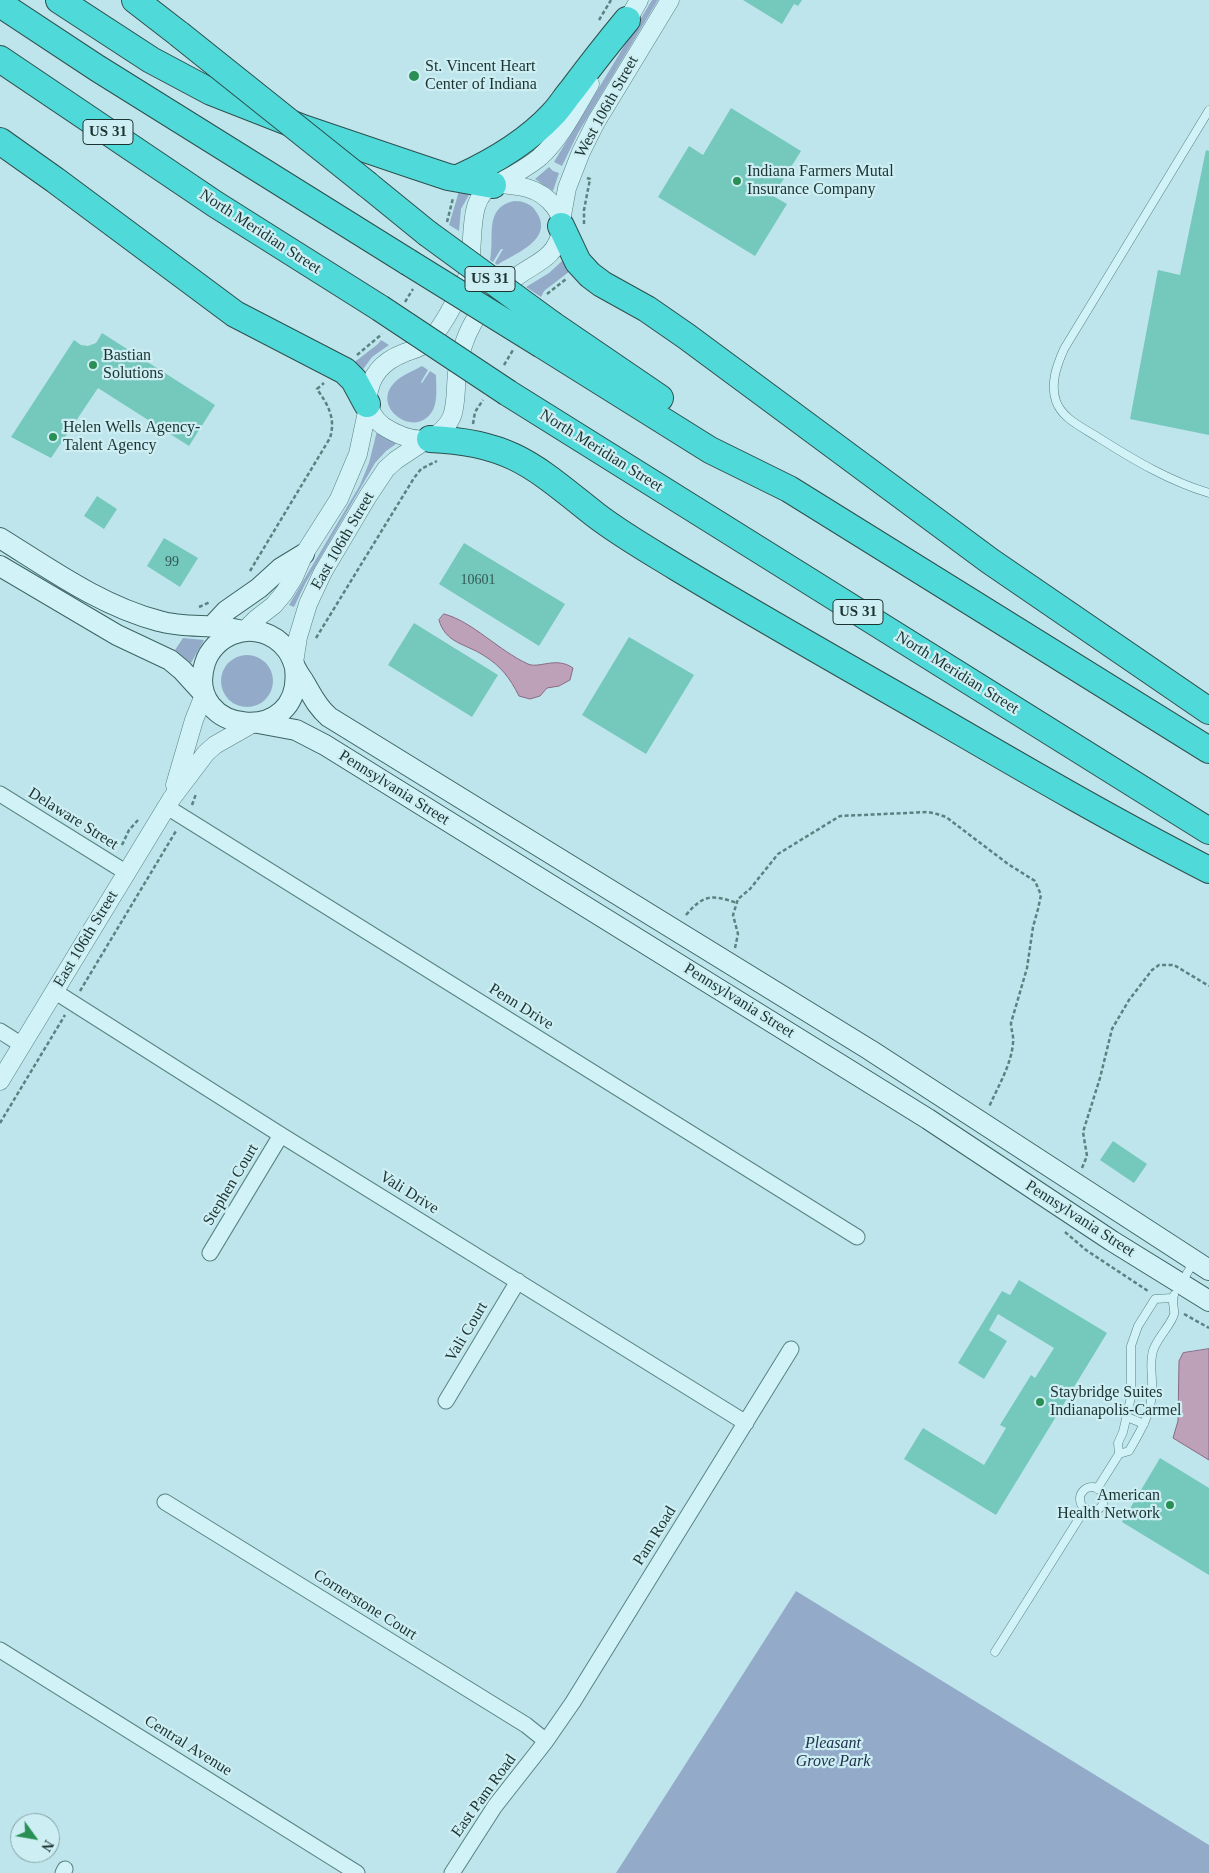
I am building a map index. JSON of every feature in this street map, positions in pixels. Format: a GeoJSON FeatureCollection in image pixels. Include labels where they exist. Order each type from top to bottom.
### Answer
{"type":"FeatureCollection","features":[{"type":"Feature","properties":{"kind":"highway"},"geometry":{"type":"LineString","coordinates":[[59,0],[151,60],[211,92],[303,128],[426,170],[494,185]]}},
{"type":"Feature","properties":{"kind":"highway","name":"US 31"},"geometry":{"type":"LineString","coordinates":[[135,0],[427,233],[547,335]]}},
{"type":"Feature","properties":{"kind":"highway"},"geometry":{"type":"LineString","coordinates":[[0,4],[96,68],[408,262],[547,335],[710,450],[789,489],[1209,750]]}},
{"type":"Feature","properties":{"kind":"highway"},"geometry":{"type":"LineString","coordinates":[[458,178],[500,156],[544,123],[561,105],[633,10]]}},
{"type":"Feature","properties":{"kind":"highway","name":"North Meridian Street"},"geometry":{"type":"LineString","coordinates":[[0,60],[215,204],[380,308],[508,393],[1209,830]]}},
{"type":"Feature","properties":{"kind":"highway"},"geometry":{"type":"LineString","coordinates":[[0,141],[235,314],[345,371],[354,380],[368,406]]}},
{"type":"Feature","properties":{"kind":"highway"},"geometry":{"type":"LineString","coordinates":[[569,225],[578,262],[595,280],[680,331],[975,550],[1209,711]]}},
{"type":"Feature","properties":{"kind":"highway"},"geometry":{"type":"LineString","coordinates":[[432,446],[450,440],[478,444],[524,461],[555,481],[599,518],[675,566],[1056,788],[1209,870]]}},
{"type":"Feature","properties":{"kind":"main road"},"geometry":{"type":"LineString","coordinates":[[0,538],[101,598],[152,620],[179,626],[227,626],[264,632],[277,640],[288,651],[295,665],[296,684],[290,700],[278,714],[271,718],[255,723],[235,722],[219,713],[182,670],[170,660],[117,635],[0,566]]}},
{"type":"Feature","properties":{"kind":"main road"},"geometry":{"type":"LineString","coordinates":[[212,626],[226,611],[260,588],[281,568],[304,554]]}},
{"type":"Feature","properties":{"kind":"main road"},"geometry":{"type":"LineString","coordinates":[[204,694],[203,673],[210,653],[224,638],[244,630]]}},
{"type":"Feature","properties":{"kind":"main road","name":"Pennsylvania Street"},"geometry":{"type":"LineString","coordinates":[[295,665],[316,704],[329,717],[870,1050],[1202,1265]]}},
{"type":"Feature","properties":{"kind":"main road","name":"Pennsylvania Street"},"geometry":{"type":"LineString","coordinates":[[255,723],[290,728],[320,741],[928,1119],[1112,1240],[1176,1291],[1209,1301]]}},
{"type":"Feature","properties":{"kind":"street","name":"West 106th Street"},"geometry":{"type":"LineString","coordinates":[[432,446],[447,426],[454,411],[457,373],[473,323],[494,296],[511,281],[548,257],[569,225],[567,188],[581,152],[596,122],[670,0]]}},
{"type":"Feature","properties":{"kind":"street","name":"West 106th Street"},"geometry":{"type":"LineString","coordinates":[[494,185],[538,159],[553,143],[633,10]]}},
{"type":"Feature","properties":{"kind":"street"},"geometry":{"type":"LineString","coordinates":[[494,185],[524,186],[540,193],[569,225]]}},
{"type":"Feature","properties":{"kind":"street","name":"East 106th Street"},"geometry":{"type":"LineString","coordinates":[[244,630],[274,605],[284,593],[294,577],[304,554],[343,490],[358,454],[371,381],[378,370],[398,355],[425,344],[433,337],[450,310],[470,271],[472,225],[476,208],[480,199],[494,185]]}},
{"type":"Feature","properties":{"kind":"street"},"geometry":{"type":"LineString","coordinates":[[368,406],[380,424],[391,431],[432,446]]}},
{"type":"Feature","properties":{"kind":"street","name":"East 106th Street"},"geometry":{"type":"LineString","coordinates":[[295,665],[298,637],[308,604],[323,572],[375,483],[396,460],[432,446]]}},
{"type":"Feature","properties":{"kind":"street","name":"East 106th Street"},"geometry":{"type":"LineString","coordinates":[[170,803],[194,720],[204,694]]}},
{"type":"Feature","properties":{"kind":"street","name":"East 106th Street"},"geometry":{"type":"LineString","coordinates":[[0,1081],[170,803],[206,753],[215,745],[255,723]]}},
{"type":"Feature","properties":{"kind":"street","name":"Delaware Street"},"geometry":{"type":"LineString","coordinates":[[0,794],[127,873]]}},
{"type":"Feature","properties":{"kind":"street","name":"Penn Drive"},"geometry":{"type":"LineString","coordinates":[[170,803],[857,1237]]}},
{"type":"Feature","properties":{"kind":"street","name":"Vali Drive"},"geometry":{"type":"LineString","coordinates":[[54,991],[281,1135],[746,1423]]}},
{"type":"Feature","properties":{"kind":"street"},"geometry":{"type":"LineString","coordinates":[[0,1031],[22,1045]]}},
{"type":"Feature","properties":{"kind":"street","name":"Stephen Court"},"geometry":{"type":"LineString","coordinates":[[210,1254],[281,1135]]}},
{"type":"Feature","properties":{"kind":"street","name":"Vali Court"},"geometry":{"type":"LineString","coordinates":[[446,1401],[518,1282]]}},
{"type":"Feature","properties":{"kind":"street","name":"Pam Road"},"geometry":{"type":"LineString","coordinates":[[546,1741],[573,1702],[791,1348]]}},
{"type":"Feature","properties":{"kind":"street","name":"Cornerstone Court"},"geometry":{"type":"LineString","coordinates":[[165,1502],[517,1720],[546,1741]]}},
{"type":"Feature","properties":{"kind":"street","name":"Central Avenue"},"geometry":{"type":"LineString","coordinates":[[0,1650],[357,1873]]}},
{"type":"Feature","properties":{"kind":"street","name":"East Pam Road"},"geometry":{"type":"LineString","coordinates":[[452,1873],[495,1806],[546,1741]]}},
{"type":"Feature","properties":{"kind":"lane"},"geometry":{"type":"LineString","coordinates":[[1209,110],[1064,349],[1058,361],[1053,384],[1056,401],[1060,409],[1071,419],[1144,466],[1209,493]]}},
{"type":"Feature","properties":{"kind":"lane"},"geometry":{"type":"LineString","coordinates":[[1097,1489],[1119,1454],[1118,1443],[1127,1417],[1131,1397],[1131,1346],[1133,1337],[1155,1300],[1176,1291],[1202,1265]]}},
{"type":"Feature","properties":{"kind":"lane"},"geometry":{"type":"LineString","coordinates":[[1119,1454],[1129,1451],[1149,1413],[1152,1392],[1151,1360],[1155,1344],[1174,1315],[1176,1291]]}},
{"type":"Feature","properties":{"kind":"lane"},"geometry":{"type":"LineString","coordinates":[[1127,1417],[1144,1424]]}},
{"type":"Feature","properties":{"kind":"lane"},"geometry":{"type":"LineString","coordinates":[[1091,1488],[1097,1489],[1103,1498],[1102,1504],[1093,1511],[1085,1509],[1080,1501],[1083,1492],[1091,1488]]}},
{"type":"Feature","properties":{"kind":"lane"},"geometry":{"type":"LineString","coordinates":[[996,1652],[1085,1509]]}},
{"type":"Feature","properties":{"kind":"path"},"geometry":{"type":"LineString","coordinates":[[569,225],[583,221],[590,179]]}},
{"type":"Feature","properties":{"kind":"path"},"geometry":{"type":"LineString","coordinates":[[250,571],[330,438],[333,426],[332,414],[317,389],[323,384]]}},
{"type":"Feature","properties":{"kind":"path"},"geometry":{"type":"LineString","coordinates":[[315,640],[414,478],[428,464],[432,446]]}},
{"type":"Feature","properties":{"kind":"path"},"geometry":{"type":"LineString","coordinates":[[196,609],[213,600]]}},
{"type":"Feature","properties":{"kind":"path"},"geometry":{"type":"LineString","coordinates":[[735,948],[738,934],[734,914],[736,903],[778,854],[840,816],[928,812],[946,818],[1008,864],[1035,881],[1040,895],[1027,968],[1011,1023],[1010,1032],[1013,1039],[1010,1061],[989,1107]]}},
{"type":"Feature","properties":{"kind":"path"},"geometry":{"type":"LineString","coordinates":[[120,850],[129,830],[141,817]]}},
{"type":"Feature","properties":{"kind":"path"},"geometry":{"type":"LineString","coordinates":[[0,1123],[178,828]]}},
{"type":"Feature","properties":{"kind":"path"},"geometry":{"type":"LineString","coordinates":[[685,917],[698,901],[704,899],[724,899],[736,903]]}},
{"type":"Feature","properties":{"kind":"path"},"geometry":{"type":"LineString","coordinates":[[1082,1168],[1087,1156],[1083,1132],[1094,1100],[1112,1029],[1129,1000],[1152,970],[1160,965],[1174,965],[1209,986]]}},
{"type":"Feature","properties":{"kind":"path"},"geometry":{"type":"LineString","coordinates":[[1192,1319],[1209,1328]]}},
{"type":"Feature","properties":{"kind":"green space"},"geometry":{"type":"Polygon","coordinates":[[[652,0],[658,0],[578,133],[562,166],[554,162],[652,0]]]}},
{"type":"Feature","properties":{"kind":"green space"},"geometry":{"type":"Polygon","coordinates":[[[549,167],[559,173],[553,191],[535,179],[549,167]]]}},
{"type":"Feature","properties":{"kind":"green space"},"geometry":{"type":"Polygon","coordinates":[[[459,191],[470,193],[461,209],[459,231],[449,225],[459,191]]]}},
{"type":"Feature","properties":{"kind":"green space"},"geometry":{"type":"Polygon","coordinates":[[[514,201],[533,207],[541,223],[540,231],[530,245],[497,265],[495,263],[503,249],[501,249],[493,262],[490,260],[492,224],[498,210],[514,201]]]}},
{"type":"Feature","properties":{"kind":"green space"},"geometry":{"type":"Polygon","coordinates":[[[563,260],[570,271],[544,291],[541,297],[526,287],[549,273],[563,260]]]}},
{"type":"Feature","properties":{"kind":"green space"},"geometry":{"type":"Polygon","coordinates":[[[381,340],[389,345],[372,357],[361,372],[352,364],[381,340]]]}},
{"type":"Feature","properties":{"kind":"green space"},"geometry":{"type":"Polygon","coordinates":[[[422,366],[428,370],[422,383],[430,371],[436,375],[435,406],[425,419],[416,422],[407,421],[398,417],[391,410],[388,392],[395,382],[404,375],[422,366]]]}},
{"type":"Feature","properties":{"kind":"green space"},"geometry":{"type":"Polygon","coordinates":[[[377,431],[396,444],[386,451],[375,463],[305,584],[294,607],[289,605],[360,485],[369,463],[377,431]]]}},
{"type":"Feature","properties":{"kind":"green space"},"geometry":{"type":"Polygon","coordinates":[[[183,638],[204,640],[191,663],[175,650],[183,638]]]}},
{"type":"Feature","properties":{"kind":"green space"},"geometry":{"type":"Polygon","coordinates":[[[247,655],[257,657],[265,663],[271,671],[273,681],[271,691],[265,699],[257,705],[247,707],[237,705],[229,699],[223,691],[221,681],[223,671],[229,663],[237,657],[247,655]]]}},
{"type":"Feature","properties":{"kind":"green space","name":"Pleasant Grove Park"},"geometry":{"type":"Polygon","coordinates":[[[796,1591],[1209,1845],[1209,1873],[616,1873],[796,1591]]]}},
{"type":"Feature","properties":{"kind":"shaded area"},"geometry":{"type":"Polygon","coordinates":[[[444,614],[465,623],[528,664],[560,663],[573,668],[570,680],[559,686],[547,688],[540,696],[530,699],[519,696],[500,668],[489,659],[446,634],[439,620],[444,614]]]}},
{"type":"Feature","properties":{"kind":"shaded area"},"geometry":{"type":"Polygon","coordinates":[[[1209,1349],[1209,1460],[1173,1438],[1178,1421],[1179,1361],[1183,1353],[1209,1349]]]}},
{"type":"Feature","properties":{"kind":"building"},"geometry":{"type":"Polygon","coordinates":[[[743,0],[802,0],[798,6],[794,4],[782,24],[743,0]]]}},
{"type":"Feature","properties":{"kind":"building"},"geometry":{"type":"Polygon","coordinates":[[[731,108],[801,151],[773,196],[787,204],[755,256],[658,197],[689,146],[703,155],[731,108]]]}},
{"type":"Feature","properties":{"kind":"building"},"geometry":{"type":"Polygon","coordinates":[[[1206,150],[1209,151],[1209,435],[1130,419],[1158,270],[1180,275],[1206,150]]]}},
{"type":"Feature","properties":{"kind":"building"},"geometry":{"type":"Polygon","coordinates":[[[102,333],[215,405],[189,446],[98,388],[51,458],[11,437],[74,340],[81,345],[88,346],[96,343],[102,333]]]}},
{"type":"Feature","properties":{"kind":"building"},"geometry":{"type":"Polygon","coordinates":[[[97,496],[117,509],[104,529],[84,516],[97,496]]]}},
{"type":"Feature","properties":{"kind":"building"},"geometry":{"type":"Polygon","coordinates":[[[164,538],[198,558],[180,587],[147,566],[164,538]]]}},
{"type":"Feature","properties":{"kind":"building"},"geometry":{"type":"Polygon","coordinates":[[[464,543],[565,604],[539,646],[439,584],[464,543]]]}},
{"type":"Feature","properties":{"kind":"building"},"geometry":{"type":"Polygon","coordinates":[[[414,623],[498,675],[472,717],[388,665],[414,623]]]}},
{"type":"Feature","properties":{"kind":"building"},"geometry":{"type":"Polygon","coordinates":[[[629,637],[694,675],[646,754],[582,715],[629,637]]]}},
{"type":"Feature","properties":{"kind":"building"},"geometry":{"type":"Polygon","coordinates":[[[1113,1141],[1147,1164],[1134,1183],[1100,1160],[1113,1141]]]}},
{"type":"Feature","properties":{"kind":"building","name":"Staybridge Suites Indianapolis-Carmel"},"geometry":{"type":"Polygon","coordinates":[[[1019,1280],[1107,1333],[996,1515],[904,1459],[923,1428],[984,1465],[1006,1428],[1000,1425],[1031,1375],[1035,1378],[1054,1348],[998,1314],[989,1330],[1007,1341],[984,1379],[958,1363],[1002,1291],[1010,1295],[1019,1280]]]}},
{"type":"Feature","properties":{"kind":"building","name":"American Health Network"},"geometry":{"type":"Polygon","coordinates":[[[1160,1458],[1209,1488],[1209,1575],[1122,1522],[1160,1458]]]}},
{"type":"Feature","properties":{"kind":"place","name":"St. Vincent Heart Center of Indiana"},"geometry":{"type":"Point","coordinates":[414,76]}},
{"type":"Feature","properties":{"kind":"place","name":"Indiana Farmers Mutal Insurance Company"},"geometry":{"type":"Point","coordinates":[737,181]}},
{"type":"Feature","properties":{"kind":"place","name":"Bastian Solutions"},"geometry":{"type":"Point","coordinates":[93,365]}},
{"type":"Feature","properties":{"kind":"place","name":"Helen Wells Agency- Talent Agency"},"geometry":{"type":"Point","coordinates":[53,437]}},
{"type":"Feature","properties":{"kind":"place","name":"Staybridge Suites Indianapolis-Carmel"},"geometry":{"type":"Point","coordinates":[1040,1402]}},
{"type":"Feature","properties":{"kind":"place","name":"American Health Network"},"geometry":{"type":"Point","coordinates":[1170,1505]}}]}
